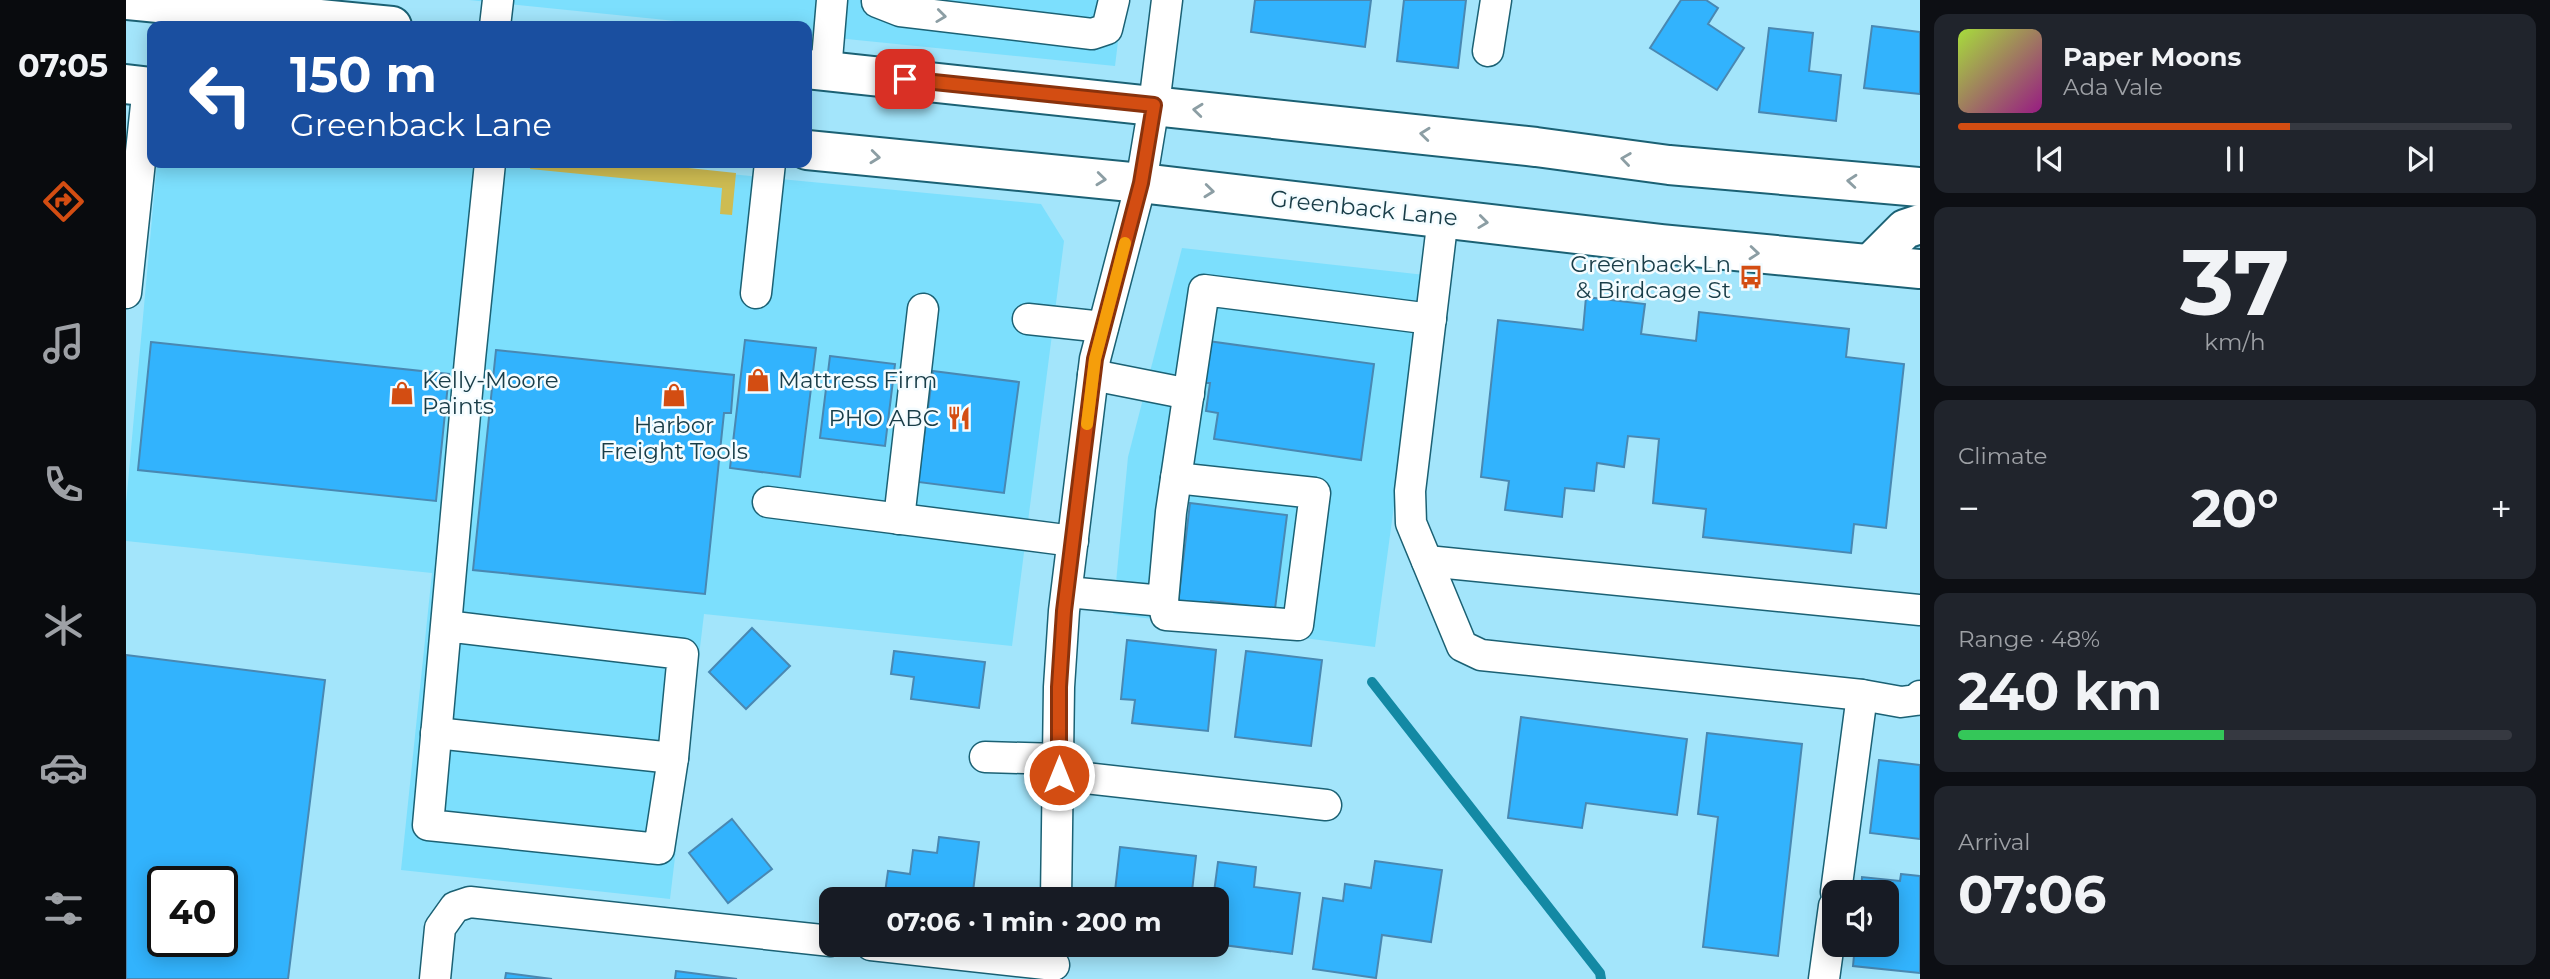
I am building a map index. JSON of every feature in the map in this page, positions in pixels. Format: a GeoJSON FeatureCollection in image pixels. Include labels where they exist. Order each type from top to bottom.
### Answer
{"type":"FeatureCollection","features":[{"type":"Feature","properties":{"kind":"main road"},"geometry":{"type":"LineString","coordinates":[[126,0],[341,21]]}},
{"type":"Feature","properties":{"kind":"main road"},"geometry":{"type":"LineString","coordinates":[[816,70],[1536,147],[1669,164],[1920,187]]}},
{"type":"Feature","properties":{"kind":"main road","name":"Greenback Lane"},"geometry":{"type":"LineString","coordinates":[[812,150],[1141,183],[1662,244],[1920,269]]}},
{"type":"Feature","properties":{"kind":"main road"},"geometry":{"type":"LineString","coordinates":[[1870,264],[1905,229],[1920,224]]}},
{"type":"Feature","properties":{"kind":"street"},"geometry":{"type":"LineString","coordinates":[[496,21],[498,0]]}},
{"type":"Feature","properties":{"kind":"street"},"geometry":{"type":"LineString","coordinates":[[816,70],[832,0]]}},
{"type":"Feature","properties":{"kind":"street"},"geometry":{"type":"LineString","coordinates":[[877,0],[900,11],[1092,34],[1107,29],[1114,0]]}},
{"type":"Feature","properties":{"kind":"street"},"geometry":{"type":"LineString","coordinates":[[1056,887],[1059,687],[1067,592],[1093,375],[1141,183],[1167,0]]}},
{"type":"Feature","properties":{"kind":"street"},"geometry":{"type":"LineString","coordinates":[[1488,51],[1496,0]]}},
{"type":"Feature","properties":{"kind":"street"},"geometry":{"type":"LineString","coordinates":[[126,293],[145,85]]}},
{"type":"Feature","properties":{"kind":"street"},"geometry":{"type":"LineString","coordinates":[[446,626],[683,654],[673,758],[659,849],[428,825],[446,626],[490,168]]}},
{"type":"Feature","properties":{"kind":"street"},"geometry":{"type":"LineString","coordinates":[[757,293],[769,168]]}},
{"type":"Feature","properties":{"kind":"street"},"geometry":{"type":"LineString","coordinates":[[1443,217],[1410,491],[1411,523],[1462,646],[1481,655],[1862,695],[1901,702],[1916,700],[1920,696]]}},
{"type":"Feature","properties":{"kind":"street"},"geometry":{"type":"LineString","coordinates":[[1176,478],[1315,493],[1298,625],[1166,615],[1163,601],[1176,478],[1204,290],[1431,318]]}},
{"type":"Feature","properties":{"kind":"street"},"geometry":{"type":"LineString","coordinates":[[899,519],[923,309]]}},
{"type":"Feature","properties":{"kind":"street"},"geometry":{"type":"LineString","coordinates":[[1028,319],[1103,327]]}},
{"type":"Feature","properties":{"kind":"street"},"geometry":{"type":"LineString","coordinates":[[1093,375],[1189,394]]}},
{"type":"Feature","properties":{"kind":"street"},"geometry":{"type":"LineString","coordinates":[[768,502],[1073,541]]}},
{"type":"Feature","properties":{"kind":"street"},"geometry":{"type":"LineString","coordinates":[[1427,561],[1920,610]]}},
{"type":"Feature","properties":{"kind":"street"},"geometry":{"type":"LineString","coordinates":[[1067,592],[1163,601]]}},
{"type":"Feature","properties":{"kind":"street"},"geometry":{"type":"LineString","coordinates":[[1838,880],[1862,695]]}},
{"type":"Feature","properties":{"kind":"street"},"geometry":{"type":"LineString","coordinates":[[436,733],[673,758]]}},
{"type":"Feature","properties":{"kind":"street"},"geometry":{"type":"LineString","coordinates":[[985,757],[1326,805]]}},
{"type":"Feature","properties":{"kind":"street"},"geometry":{"type":"LineString","coordinates":[[435,979],[440,928],[455,907],[470,902],[819,940]]}},
{"type":"Feature","properties":{"kind":"street"},"geometry":{"type":"LineString","coordinates":[[993,957],[1054,963]]}},
{"type":"Feature","properties":{"kind":"street"},"geometry":{"type":"LineString","coordinates":[[1824,979],[1827,957]]}},
{"type":"Feature","properties":{"kind":"shaded area"},"geometry":{"type":"Polygon","coordinates":[[[469,0],[1123,0],[1115,66],[812,36],[812,21],[676,21],[469,0]]]}},
{"type":"Feature","properties":{"kind":"shaded area"},"geometry":{"type":"Polygon","coordinates":[[[157,168],[667,168],[1041,204],[1064,241],[1012,646],[704,614],[670,899],[401,870],[432,573],[126,541],[126,504],[157,168]]]}},
{"type":"Feature","properties":{"kind":"shaded area"},"geometry":{"type":"Polygon","coordinates":[[[688,168],[736,173],[732,215],[720,214],[722,188],[530,169],[688,168]]]}},
{"type":"Feature","properties":{"kind":"shaded area"},"geometry":{"type":"Polygon","coordinates":[[[1182,248],[1425,275],[1375,647],[1113,614],[1128,457],[1182,248]]]}},
{"type":"Feature","properties":{"kind":"building"},"geometry":{"type":"Polygon","coordinates":[[[1255,0],[1371,0],[1365,47],[1251,32],[1255,0]]]}},
{"type":"Feature","properties":{"kind":"building"},"geometry":{"type":"Polygon","coordinates":[[[1404,0],[1466,0],[1458,68],[1397,61],[1404,0]]]}},
{"type":"Feature","properties":{"kind":"building"},"geometry":{"type":"Polygon","coordinates":[[[1681,0],[1706,0],[1718,8],[1708,24],[1744,48],[1717,90],[1650,48],[1681,0]]]}},
{"type":"Feature","properties":{"kind":"building"},"geometry":{"type":"Polygon","coordinates":[[[1872,26],[1920,32],[1920,94],[1864,88],[1872,26]]]}},
{"type":"Feature","properties":{"kind":"building"},"geometry":{"type":"Polygon","coordinates":[[[1769,28],[1813,33],[1809,71],[1841,75],[1836,121],[1759,112],[1769,28]]]}},
{"type":"Feature","properties":{"kind":"building"},"geometry":{"type":"Polygon","coordinates":[[[1586,297],[1645,304],[1641,334],[1696,341],[1699,312],[1849,329],[1846,357],[1904,364],[1886,528],[1854,524],[1851,553],[1703,537],[1706,509],[1653,503],[1659,439],[1628,436],[1624,467],[1597,463],[1594,491],[1565,488],[1562,517],[1505,510],[1509,481],[1481,477],[1498,320],[1583,330],[1586,297]]]}},
{"type":"Feature","properties":{"kind":"building"},"geometry":{"type":"Polygon","coordinates":[[[745,340],[816,348],[800,477],[730,468],[745,340]]]}},
{"type":"Feature","properties":{"kind":"building"},"geometry":{"type":"Polygon","coordinates":[[[1208,341],[1374,364],[1361,460],[1214,439],[1218,413],[1206,411],[1210,383],[1202,383],[1208,341]]]}},
{"type":"Feature","properties":{"kind":"building"},"geometry":{"type":"Polygon","coordinates":[[[151,342],[449,374],[436,501],[138,470],[151,342]]]}},
{"type":"Feature","properties":{"kind":"building"},"geometry":{"type":"Polygon","coordinates":[[[496,350],[734,375],[731,413],[724,413],[705,594],[473,570],[496,350]]]}},
{"type":"Feature","properties":{"kind":"building"},"geometry":{"type":"Polygon","coordinates":[[[830,356],[895,364],[885,446],[820,438],[830,356]]]}},
{"type":"Feature","properties":{"kind":"building"},"geometry":{"type":"Polygon","coordinates":[[[933,371],[1019,382],[1004,493],[918,482],[933,371]]]}},
{"type":"Feature","properties":{"kind":"building"},"geometry":{"type":"Polygon","coordinates":[[[1190,503],[1287,515],[1275,609],[1211,601],[1210,607],[1178,604],[1190,503]]]}},
{"type":"Feature","properties":{"kind":"building"},"geometry":{"type":"Polygon","coordinates":[[[752,628],[790,666],[746,709],[709,672],[752,628]]]}},
{"type":"Feature","properties":{"kind":"building"},"geometry":{"type":"Polygon","coordinates":[[[1127,640],[1216,650],[1208,731],[1132,723],[1135,700],[1121,699],[1127,640]]]}},
{"type":"Feature","properties":{"kind":"building"},"geometry":{"type":"Polygon","coordinates":[[[894,651],[985,662],[979,708],[911,699],[914,677],[891,674],[894,651]]]}},
{"type":"Feature","properties":{"kind":"building"},"geometry":{"type":"Polygon","coordinates":[[[1246,651],[1322,660],[1311,746],[1235,737],[1246,651]]]}},
{"type":"Feature","properties":{"kind":"building"},"geometry":{"type":"Polygon","coordinates":[[[126,655],[325,680],[288,979],[126,979],[126,655]]]}},
{"type":"Feature","properties":{"kind":"building"},"geometry":{"type":"Polygon","coordinates":[[[1521,717],[1687,739],[1677,815],[1586,803],[1582,828],[1508,818],[1521,717]]]}},
{"type":"Feature","properties":{"kind":"building"},"geometry":{"type":"Polygon","coordinates":[[[1707,733],[1802,744],[1778,956],[1703,947],[1718,817],[1698,814],[1707,733]]]}},
{"type":"Feature","properties":{"kind":"building"},"geometry":{"type":"Polygon","coordinates":[[[1879,760],[1920,765],[1920,839],[1870,833],[1879,760]]]}},
{"type":"Feature","properties":{"kind":"building"},"geometry":{"type":"Polygon","coordinates":[[[732,819],[772,869],[728,903],[689,853],[732,819]]]}},
{"type":"Feature","properties":{"kind":"building"},"geometry":{"type":"Polygon","coordinates":[[[939,837],[979,842],[974,887],[886,887],[888,871],[910,874],[913,850],[937,853],[939,837]]]}},
{"type":"Feature","properties":{"kind":"building"},"geometry":{"type":"Polygon","coordinates":[[[1120,847],[1196,856],[1192,887],[1115,887],[1120,847]]]}},
{"type":"Feature","properties":{"kind":"building"},"geometry":{"type":"Polygon","coordinates":[[[1375,861],[1442,870],[1431,942],[1382,935],[1376,978],[1313,969],[1323,898],[1343,901],[1345,884],[1371,888],[1375,861]]]}},
{"type":"Feature","properties":{"kind":"building"},"geometry":{"type":"Polygon","coordinates":[[[1218,862],[1256,867],[1254,887],[1300,893],[1292,954],[1229,946],[1229,887],[1215,887],[1218,862]]]}},
{"type":"Feature","properties":{"kind":"building"},"geometry":{"type":"Polygon","coordinates":[[[1901,874],[1920,876],[1920,973],[1853,966],[1854,957],[1899,957],[1901,874]]]}},
{"type":"Feature","properties":{"kind":"building"},"geometry":{"type":"Polygon","coordinates":[[[1862,877],[1890,880],[1862,880],[1862,877]]]}},
{"type":"Feature","properties":{"kind":"building"},"geometry":{"type":"Polygon","coordinates":[[[676,971],[737,979],[675,979],[676,971]]]}},
{"type":"Feature","properties":{"kind":"building"},"geometry":{"type":"Polygon","coordinates":[[[506,973],[552,979],[505,979],[506,973]]]}},
{"type":"Feature","properties":{"kind":"waterway"},"geometry":{"type":"LineString","coordinates":[[1372,682],[1600,973],[1601,979]]}},
{"type":"Feature","properties":{"kind":"slow traffic"},"geometry":{"type":"LineString","coordinates":[[1087,424],[1095,359],[1125,243]]}},
{"type":"Feature","properties":{"kind":"place","name":"Greenback Ln & Birdcage St"},"geometry":{"type":"Point","coordinates":[1751,277]}},
{"type":"Feature","properties":{"kind":"place","name":"Mattress Firm"},"geometry":{"type":"Point","coordinates":[758,380]}},
{"type":"Feature","properties":{"kind":"place","name":"Kelly-Moore Paints"},"geometry":{"type":"Point","coordinates":[402,393]}},
{"type":"Feature","properties":{"kind":"place","name":"Harbor Freight Tools"},"geometry":{"type":"Point","coordinates":[674,395]}},
{"type":"Feature","properties":{"kind":"place","name":"PHO ABC"},"geometry":{"type":"Point","coordinates":[959,418]}},
{"type":"Feature","properties":{"kind":"route"},"geometry":{"type":"LineString","coordinates":[[905,79],[1154,105],[1141,183],[1095,359],[1064,611],[1059,687],[1059,775]]}}]}
